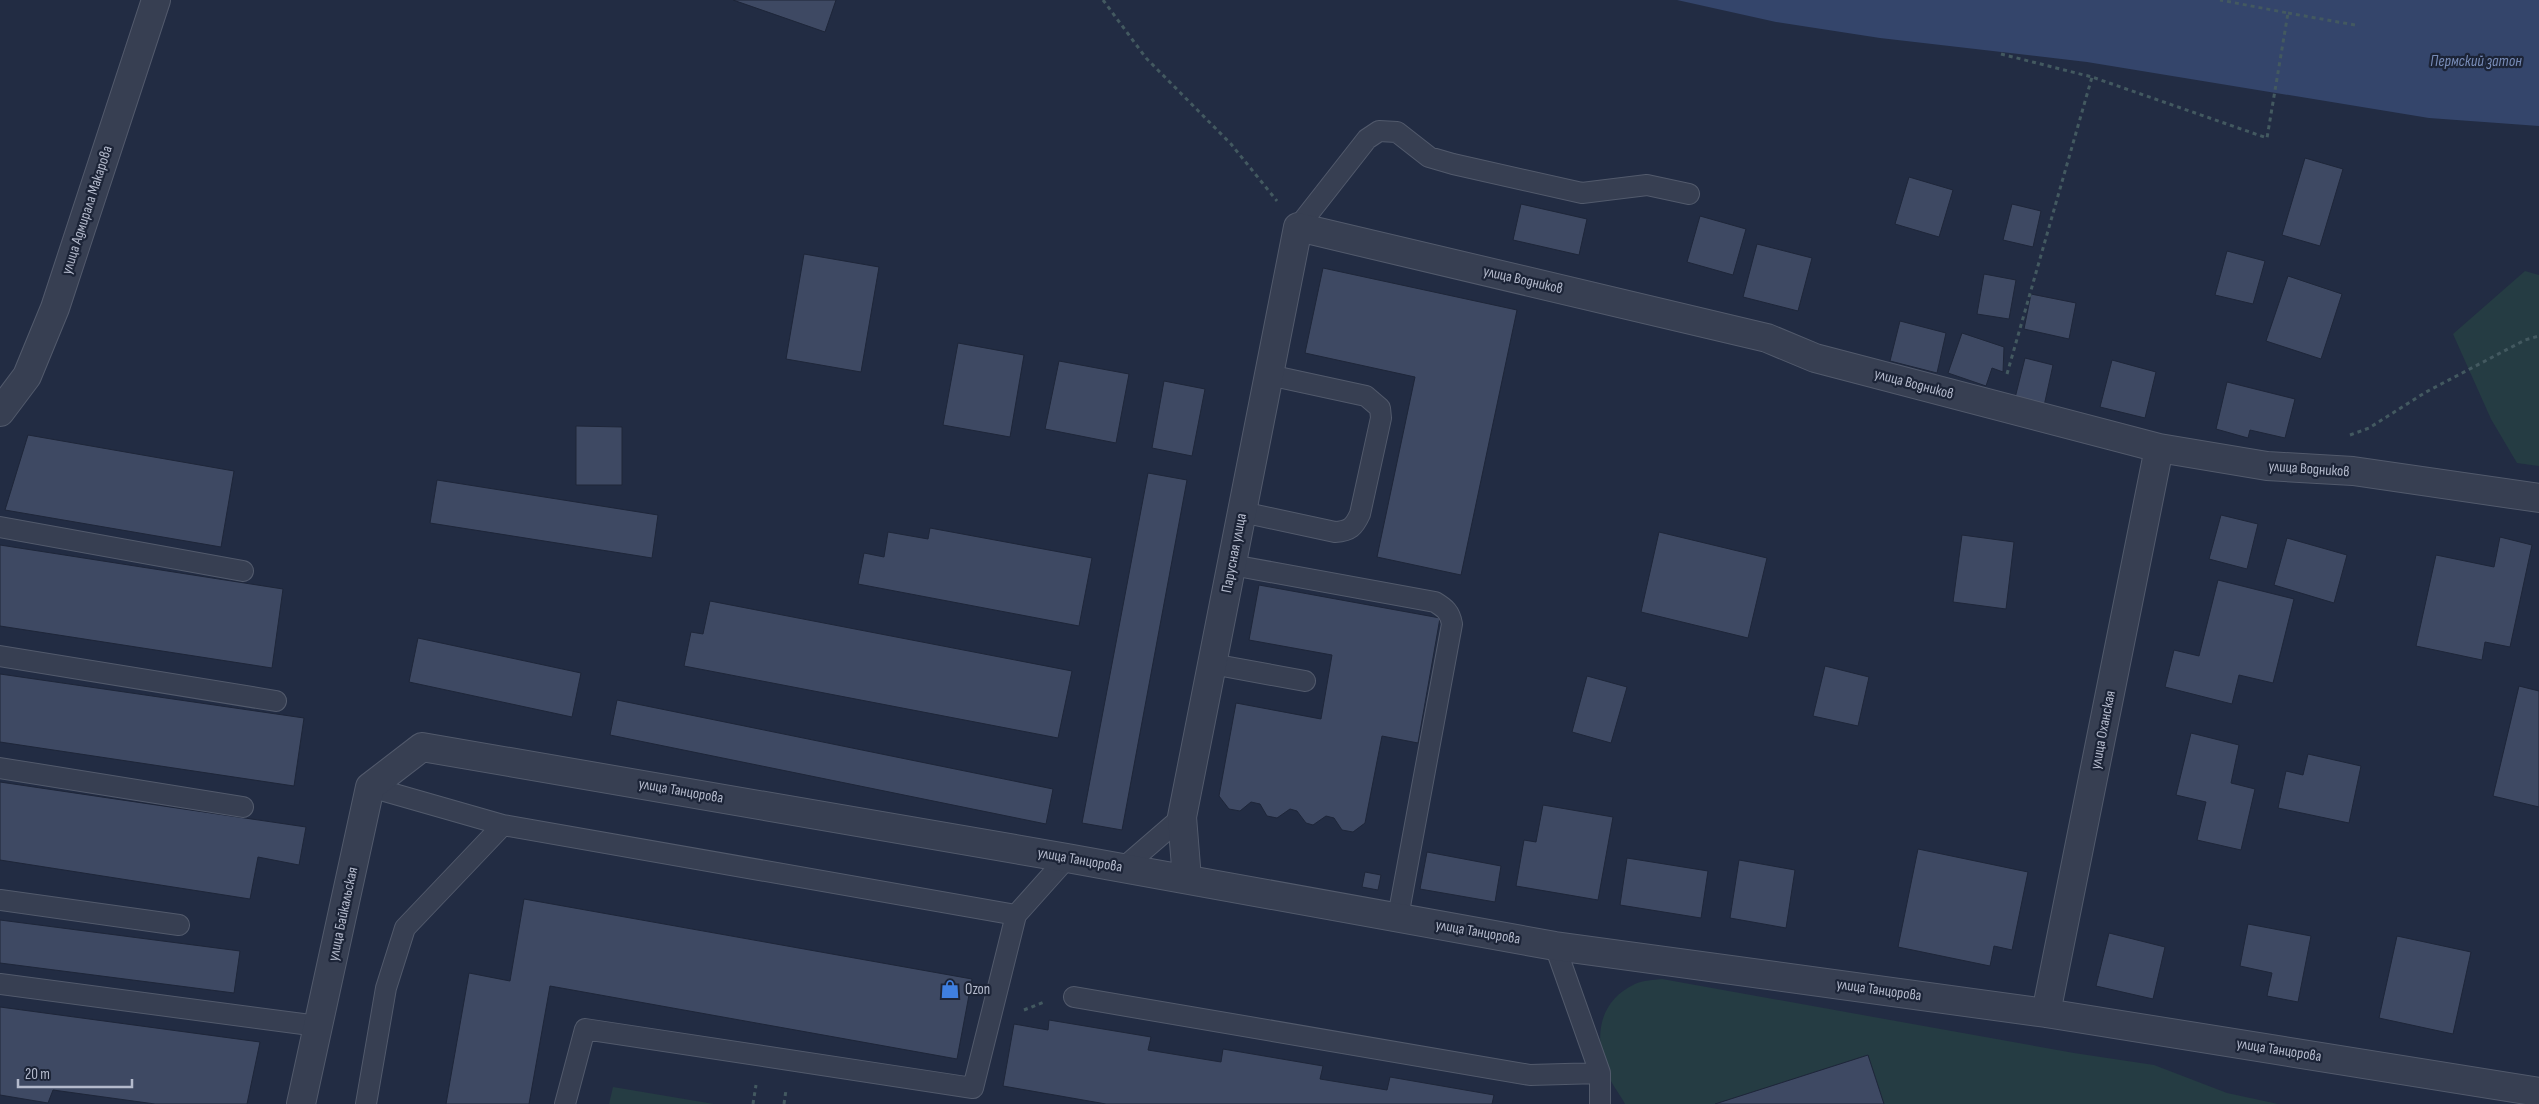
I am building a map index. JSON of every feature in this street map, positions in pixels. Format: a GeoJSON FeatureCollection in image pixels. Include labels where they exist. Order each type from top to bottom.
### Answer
{"type":"FeatureCollection","features":[{"type":"Feature","properties":{"kind":"street","name":"улица Адмирала Макарова"},"geometry":{"type":"LineString","coordinates":[[0,412],[27,376],[55,308],[156,0]]}},
{"type":"Feature","properties":{"kind":"street","name":"Парусная улица"},"geometry":{"type":"LineString","coordinates":[[1188,879],[1182,817],[1298,227]]}},
{"type":"Feature","properties":{"kind":"street","name":"улица Водников"},"geometry":{"type":"LineString","coordinates":[[1298,227],[1767,338],[1815,358],[2159,448],[2267,466],[2353,472],[2539,498]]}},
{"type":"Feature","properties":{"kind":"street","name":"улица Оханская"},"geometry":{"type":"LineString","coordinates":[[2046,1013],[2159,448]]}},
{"type":"Feature","properties":{"kind":"street","name":"улица Танцорова"},"geometry":{"type":"LineString","coordinates":[[370,787],[422,747],[1188,879],[1555,946],[2046,1013],[2539,1092]]}},
{"type":"Feature","properties":{"kind":"street","name":"улица Байкальская"},"geometry":{"type":"LineString","coordinates":[[301,1104],[370,787]]}},
{"type":"Feature","properties":{"kind":"lane"},"geometry":{"type":"LineString","coordinates":[[1298,227],[1367,139],[1379,131],[1397,132],[1429,157],[1445,162],[1582,193],[1647,185],[1689,194]]}},
{"type":"Feature","properties":{"kind":"lane"},"geometry":{"type":"LineString","coordinates":[[1242,512],[1335,532],[1347,532],[1355,526],[1360,514],[1381,418],[1380,408],[1366,396],[1269,375]]}},
{"type":"Feature","properties":{"kind":"lane"},"geometry":{"type":"LineString","coordinates":[[0,527],[243,572]]}},
{"type":"Feature","properties":{"kind":"lane"},"geometry":{"type":"LineString","coordinates":[[1232,565],[1435,602],[1444,607],[1450,616],[1452,624],[1398,917]]}},
{"type":"Feature","properties":{"kind":"lane"},"geometry":{"type":"LineString","coordinates":[[0,656],[276,701]]}},
{"type":"Feature","properties":{"kind":"lane"},"geometry":{"type":"LineString","coordinates":[[1212,664],[1305,681]]}},
{"type":"Feature","properties":{"kind":"lane"},"geometry":{"type":"LineString","coordinates":[[0,768],[243,807]]}},
{"type":"Feature","properties":{"kind":"lane"},"geometry":{"type":"LineString","coordinates":[[370,787],[503,825],[1016,915]]}},
{"type":"Feature","properties":{"kind":"lane"},"geometry":{"type":"LineString","coordinates":[[1123,868],[1182,817]]}},
{"type":"Feature","properties":{"kind":"lane"},"geometry":{"type":"LineString","coordinates":[[366,1104],[386,988],[405,928],[503,825]]}},
{"type":"Feature","properties":{"kind":"lane"},"geometry":{"type":"LineString","coordinates":[[565,1104],[585,1029],[973,1088],[1016,915],[1067,858]]}},
{"type":"Feature","properties":{"kind":"lane"},"geometry":{"type":"LineString","coordinates":[[0,900],[179,925]]}},
{"type":"Feature","properties":{"kind":"lane"},"geometry":{"type":"LineString","coordinates":[[1555,946],[1600,1073],[1600,1104]]}},
{"type":"Feature","properties":{"kind":"lane"},"geometry":{"type":"LineString","coordinates":[[0,984],[318,1026]]}},
{"type":"Feature","properties":{"kind":"lane"},"geometry":{"type":"LineString","coordinates":[[1074,997],[1530,1075],[1600,1073]]}},
{"type":"Feature","properties":{"kind":"path"},"geometry":{"type":"LineString","coordinates":[[1103,0],[1146,58],[1231,144],[1298,227]]}},
{"type":"Feature","properties":{"kind":"path"},"geometry":{"type":"LineString","coordinates":[[2220,0],[2355,25]]}},
{"type":"Feature","properties":{"kind":"path"},"geometry":{"type":"LineString","coordinates":[[2001,54],[2092,77],[2267,138],[2288,13]]}},
{"type":"Feature","properties":{"kind":"path"},"geometry":{"type":"LineString","coordinates":[[1998,406],[2092,77]]}},
{"type":"Feature","properties":{"kind":"path"},"geometry":{"type":"LineString","coordinates":[[2344,437],[2369,428],[2426,392],[2525,340],[2539,336]]}},
{"type":"Feature","properties":{"kind":"path"},"geometry":{"type":"LineString","coordinates":[[1020,1012],[1041,1002],[1074,997]]}},
{"type":"Feature","properties":{"kind":"shaded area"},"geometry":{"type":"Polygon","coordinates":[[[2525,271],[2539,275],[2539,466],[2517,463],[2491,419],[2453,334],[2525,271]]]}},
{"type":"Feature","properties":{"kind":"shaded area"},"geometry":{"type":"Polygon","coordinates":[[[1662,979],[2074,1053],[2154,1065],[2227,1093],[2278,1104],[1884,1104],[1868,1055],[1715,1104],[1625,1104],[1610,1079],[1602,1057],[1600,1032],[1602,1020],[1607,1009],[1623,991],[1638,983],[1662,979]]]}},
{"type":"Feature","properties":{"kind":"shaded area"},"geometry":{"type":"Polygon","coordinates":[[[613,1087],[714,1104],[609,1104],[613,1087]]]}},
{"type":"Feature","properties":{"kind":"water","name":"Пермский затон"},"geometry":{"type":"Polygon","coordinates":[[[1677,0],[2539,0],[2539,126],[2429,118],[2087,62],[1880,38],[1776,22],[1677,0]]]}},
{"type":"Feature","properties":{"kind":"building"},"geometry":{"type":"Polygon","coordinates":[[[733,0],[836,0],[825,32],[733,0]]]}},
{"type":"Feature","properties":{"kind":"building"},"geometry":{"type":"Polygon","coordinates":[[[2305,158],[2343,169],[2320,246],[2282,235],[2305,158]]]}},
{"type":"Feature","properties":{"kind":"building"},"geometry":{"type":"Polygon","coordinates":[[[1909,177],[1953,190],[1939,237],[1895,224],[1909,177]]]}},
{"type":"Feature","properties":{"kind":"building"},"geometry":{"type":"Polygon","coordinates":[[[1521,204],[1587,219],[1579,255],[1513,240],[1521,204]]]}},
{"type":"Feature","properties":{"kind":"building"},"geometry":{"type":"Polygon","coordinates":[[[2012,204],[2041,211],[2033,247],[2003,240],[2012,204]]]}},
{"type":"Feature","properties":{"kind":"building"},"geometry":{"type":"Polygon","coordinates":[[[1700,216],[1746,229],[1733,275],[1687,262],[1700,216]]]}},
{"type":"Feature","properties":{"kind":"building"},"geometry":{"type":"Polygon","coordinates":[[[1757,244],[1812,258],[1798,311],[1743,297],[1757,244]]]}},
{"type":"Feature","properties":{"kind":"building"},"geometry":{"type":"Polygon","coordinates":[[[2227,251],[2265,261],[2253,304],[2215,295],[2227,251]]]}},
{"type":"Feature","properties":{"kind":"building"},"geometry":{"type":"Polygon","coordinates":[[[804,254],[879,267],[861,372],[786,359],[804,254]]]}},
{"type":"Feature","properties":{"kind":"building"},"geometry":{"type":"Polygon","coordinates":[[[1323,268],[1517,310],[1461,575],[1377,557],[1415,377],[1305,353],[1323,268]]]}},
{"type":"Feature","properties":{"kind":"building"},"geometry":{"type":"Polygon","coordinates":[[[1984,274],[2016,280],[2009,319],[1977,314],[1984,274]]]}},
{"type":"Feature","properties":{"kind":"building"},"geometry":{"type":"Polygon","coordinates":[[[2288,276],[2342,294],[2321,359],[2266,341],[2288,276]]]}},
{"type":"Feature","properties":{"kind":"building"},"geometry":{"type":"Polygon","coordinates":[[[2031,294],[2076,303],[2069,339],[2024,329],[2031,294]]]}},
{"type":"Feature","properties":{"kind":"building"},"geometry":{"type":"Polygon","coordinates":[[[1900,321],[1946,333],[1937,373],[1890,361],[1900,321]]]}},
{"type":"Feature","properties":{"kind":"building"},"geometry":{"type":"Polygon","coordinates":[[[1962,333],[2004,347],[2003,372],[1992,368],[1986,386],[1948,373],[1962,333]]]}},
{"type":"Feature","properties":{"kind":"building"},"geometry":{"type":"Polygon","coordinates":[[[958,343],[1024,355],[1010,437],[943,425],[958,343]]]}},
{"type":"Feature","properties":{"kind":"building"},"geometry":{"type":"Polygon","coordinates":[[[2025,358],[2053,365],[2044,406],[2015,398],[2025,358]]]}},
{"type":"Feature","properties":{"kind":"building"},"geometry":{"type":"Polygon","coordinates":[[[2112,360],[2156,372],[2145,418],[2100,407],[2112,360]]]}},
{"type":"Feature","properties":{"kind":"building"},"geometry":{"type":"Polygon","coordinates":[[[1059,361],[1129,374],[1116,443],[1045,429],[1059,361]]]}},
{"type":"Feature","properties":{"kind":"building"},"geometry":{"type":"Polygon","coordinates":[[[1164,381],[1205,389],[1192,456],[1152,448],[1164,381]]]}},
{"type":"Feature","properties":{"kind":"building"},"geometry":{"type":"Polygon","coordinates":[[[2227,382],[2295,399],[2285,438],[2250,430],[2248,438],[2216,429],[2227,382]]]}},
{"type":"Feature","properties":{"kind":"building"},"geometry":{"type":"Polygon","coordinates":[[[576,426],[622,427],[622,485],[576,485],[576,426]]]}},
{"type":"Feature","properties":{"kind":"building"},"geometry":{"type":"Polygon","coordinates":[[[28,435],[234,471],[221,547],[5,510],[28,435]]]}},
{"type":"Feature","properties":{"kind":"building"},"geometry":{"type":"Polygon","coordinates":[[[1148,473],[1187,480],[1122,830],[1082,823],[1148,473]]]}},
{"type":"Feature","properties":{"kind":"building"},"geometry":{"type":"Polygon","coordinates":[[[437,480],[658,515],[652,558],[430,523],[437,480]]]}},
{"type":"Feature","properties":{"kind":"building"},"geometry":{"type":"Polygon","coordinates":[[[2221,515],[2258,524],[2247,569],[2209,559],[2221,515]]]}},
{"type":"Feature","properties":{"kind":"building"},"geometry":{"type":"Polygon","coordinates":[[[930,528],[1092,558],[1079,626],[858,584],[864,553],[884,557],[888,532],[928,539],[930,528]]]}},
{"type":"Feature","properties":{"kind":"building"},"geometry":{"type":"Polygon","coordinates":[[[1659,532],[1767,558],[1748,638],[1641,612],[1659,532]]]}},
{"type":"Feature","properties":{"kind":"building"},"geometry":{"type":"Polygon","coordinates":[[[1962,535],[2014,542],[2006,609],[1953,602],[1962,535]]]}},
{"type":"Feature","properties":{"kind":"building"},"geometry":{"type":"Polygon","coordinates":[[[2500,537],[2532,545],[2510,647],[2485,642],[2482,660],[2416,646],[2436,555],[2494,567],[2500,537]]]}},
{"type":"Feature","properties":{"kind":"building"},"geometry":{"type":"Polygon","coordinates":[[[2287,538],[2347,555],[2334,603],[2274,585],[2287,538]]]}},
{"type":"Feature","properties":{"kind":"building"},"geometry":{"type":"Polygon","coordinates":[[[0,545],[283,589],[272,668],[0,626],[0,545]]]}},
{"type":"Feature","properties":{"kind":"building"},"geometry":{"type":"Polygon","coordinates":[[[2218,580],[2294,599],[2273,683],[2239,675],[2232,704],[2165,687],[2174,650],[2199,656],[2218,580]]]}},
{"type":"Feature","properties":{"kind":"building"},"geometry":{"type":"Polygon","coordinates":[[[1259,585],[1440,618],[1418,743],[1382,736],[1365,823],[1353,832],[1342,830],[1334,818],[1326,816],[1313,825],[1306,823],[1297,811],[1290,809],[1277,818],[1267,816],[1260,804],[1251,802],[1240,811],[1229,809],[1219,796],[1236,703],[1321,719],[1332,655],[1249,640],[1259,585]]]}},
{"type":"Feature","properties":{"kind":"building"},"geometry":{"type":"Polygon","coordinates":[[[710,601],[1072,671],[1058,738],[684,666],[691,632],[703,634],[710,601]]]}},
{"type":"Feature","properties":{"kind":"building"},"geometry":{"type":"Polygon","coordinates":[[[418,638],[581,673],[572,717],[409,682],[418,638]]]}},
{"type":"Feature","properties":{"kind":"building"},"geometry":{"type":"Polygon","coordinates":[[[1825,666],[1869,677],[1858,726],[1813,716],[1825,666]]]}},
{"type":"Feature","properties":{"kind":"building"},"geometry":{"type":"Polygon","coordinates":[[[0,674],[304,718],[294,786],[0,742],[0,674]]]}},
{"type":"Feature","properties":{"kind":"building"},"geometry":{"type":"Polygon","coordinates":[[[1587,676],[1627,687],[1611,743],[1572,732],[1587,676]]]}},
{"type":"Feature","properties":{"kind":"building"},"geometry":{"type":"Polygon","coordinates":[[[2519,686],[2539,691],[2539,807],[2493,796],[2519,686]]]}},
{"type":"Feature","properties":{"kind":"building"},"geometry":{"type":"Polygon","coordinates":[[[617,700],[1053,789],[1046,824],[610,735],[617,700]]]}},
{"type":"Feature","properties":{"kind":"building"},"geometry":{"type":"Polygon","coordinates":[[[2191,733],[2239,745],[2231,783],[2255,789],[2241,850],[2197,840],[2206,802],[2176,795],[2191,733]]]}},
{"type":"Feature","properties":{"kind":"building"},"geometry":{"type":"Polygon","coordinates":[[[2308,754],[2361,766],[2349,823],[2278,808],[2286,771],[2303,775],[2308,754]]]}},
{"type":"Feature","properties":{"kind":"building"},"geometry":{"type":"Polygon","coordinates":[[[0,782],[306,827],[299,865],[258,857],[250,899],[0,860],[0,782]]]}},
{"type":"Feature","properties":{"kind":"building"},"geometry":{"type":"Polygon","coordinates":[[[1543,805],[1613,817],[1598,900],[1516,886],[1524,840],[1536,842],[1543,805]]]}},
{"type":"Feature","properties":{"kind":"building"},"geometry":{"type":"Polygon","coordinates":[[[1918,849],[2028,872],[2012,950],[1994,946],[1990,966],[1898,947],[1918,849]]]}},
{"type":"Feature","properties":{"kind":"building"},"geometry":{"type":"Polygon","coordinates":[[[1427,852],[1501,866],[1495,902],[1420,889],[1427,852]]]}},
{"type":"Feature","properties":{"kind":"building"},"geometry":{"type":"Polygon","coordinates":[[[1627,858],[1708,871],[1701,918],[1620,905],[1627,858]]]}},
{"type":"Feature","properties":{"kind":"building"},"geometry":{"type":"Polygon","coordinates":[[[1739,860],[1795,870],[1786,928],[1730,918],[1739,860]]]}},
{"type":"Feature","properties":{"kind":"building"},"geometry":{"type":"Polygon","coordinates":[[[1365,872],[1381,875],[1378,890],[1362,887],[1365,872]]]}},
{"type":"Feature","properties":{"kind":"building"},"geometry":{"type":"Polygon","coordinates":[[[524,899],[972,979],[957,1059],[550,986],[529,1104],[446,1104],[469,973],[510,981],[524,899]]]}},
{"type":"Feature","properties":{"kind":"building"},"geometry":{"type":"Polygon","coordinates":[[[0,920],[240,951],[234,993],[0,963],[0,920]]]}},
{"type":"Feature","properties":{"kind":"building"},"geometry":{"type":"Polygon","coordinates":[[[2248,924],[2311,936],[2298,1002],[2267,996],[2272,973],[2240,966],[2248,924]]]}},
{"type":"Feature","properties":{"kind":"building"},"geometry":{"type":"Polygon","coordinates":[[[2109,933],[2165,947],[2153,999],[2096,986],[2109,933]]]}},
{"type":"Feature","properties":{"kind":"building"},"geometry":{"type":"Polygon","coordinates":[[[2397,936],[2471,952],[2453,1034],[2379,1018],[2397,936]]]}},
{"type":"Feature","properties":{"kind":"building"},"geometry":{"type":"Polygon","coordinates":[[[0,1007],[260,1042],[247,1104],[155,1104],[53,1090],[48,1103],[0,1095],[0,1007]]]}},
{"type":"Feature","properties":{"kind":"building"},"geometry":{"type":"Polygon","coordinates":[[[1049,1020],[1151,1037],[1148,1050],[1221,1062],[1223,1049],[1323,1066],[1320,1079],[1387,1090],[1390,1077],[1494,1095],[1492,1104],[1106,1104],[1003,1086],[1014,1024],[1048,1030],[1049,1020]]]}},
{"type":"Feature","properties":{"kind":"building"},"geometry":{"type":"Polygon","coordinates":[[[1868,1055],[1884,1104],[1715,1104],[1868,1055]]]}},
{"type":"Feature","properties":{"kind":"place","name":"Ozon"},"geometry":{"type":"Point","coordinates":[950,989]}}]}
